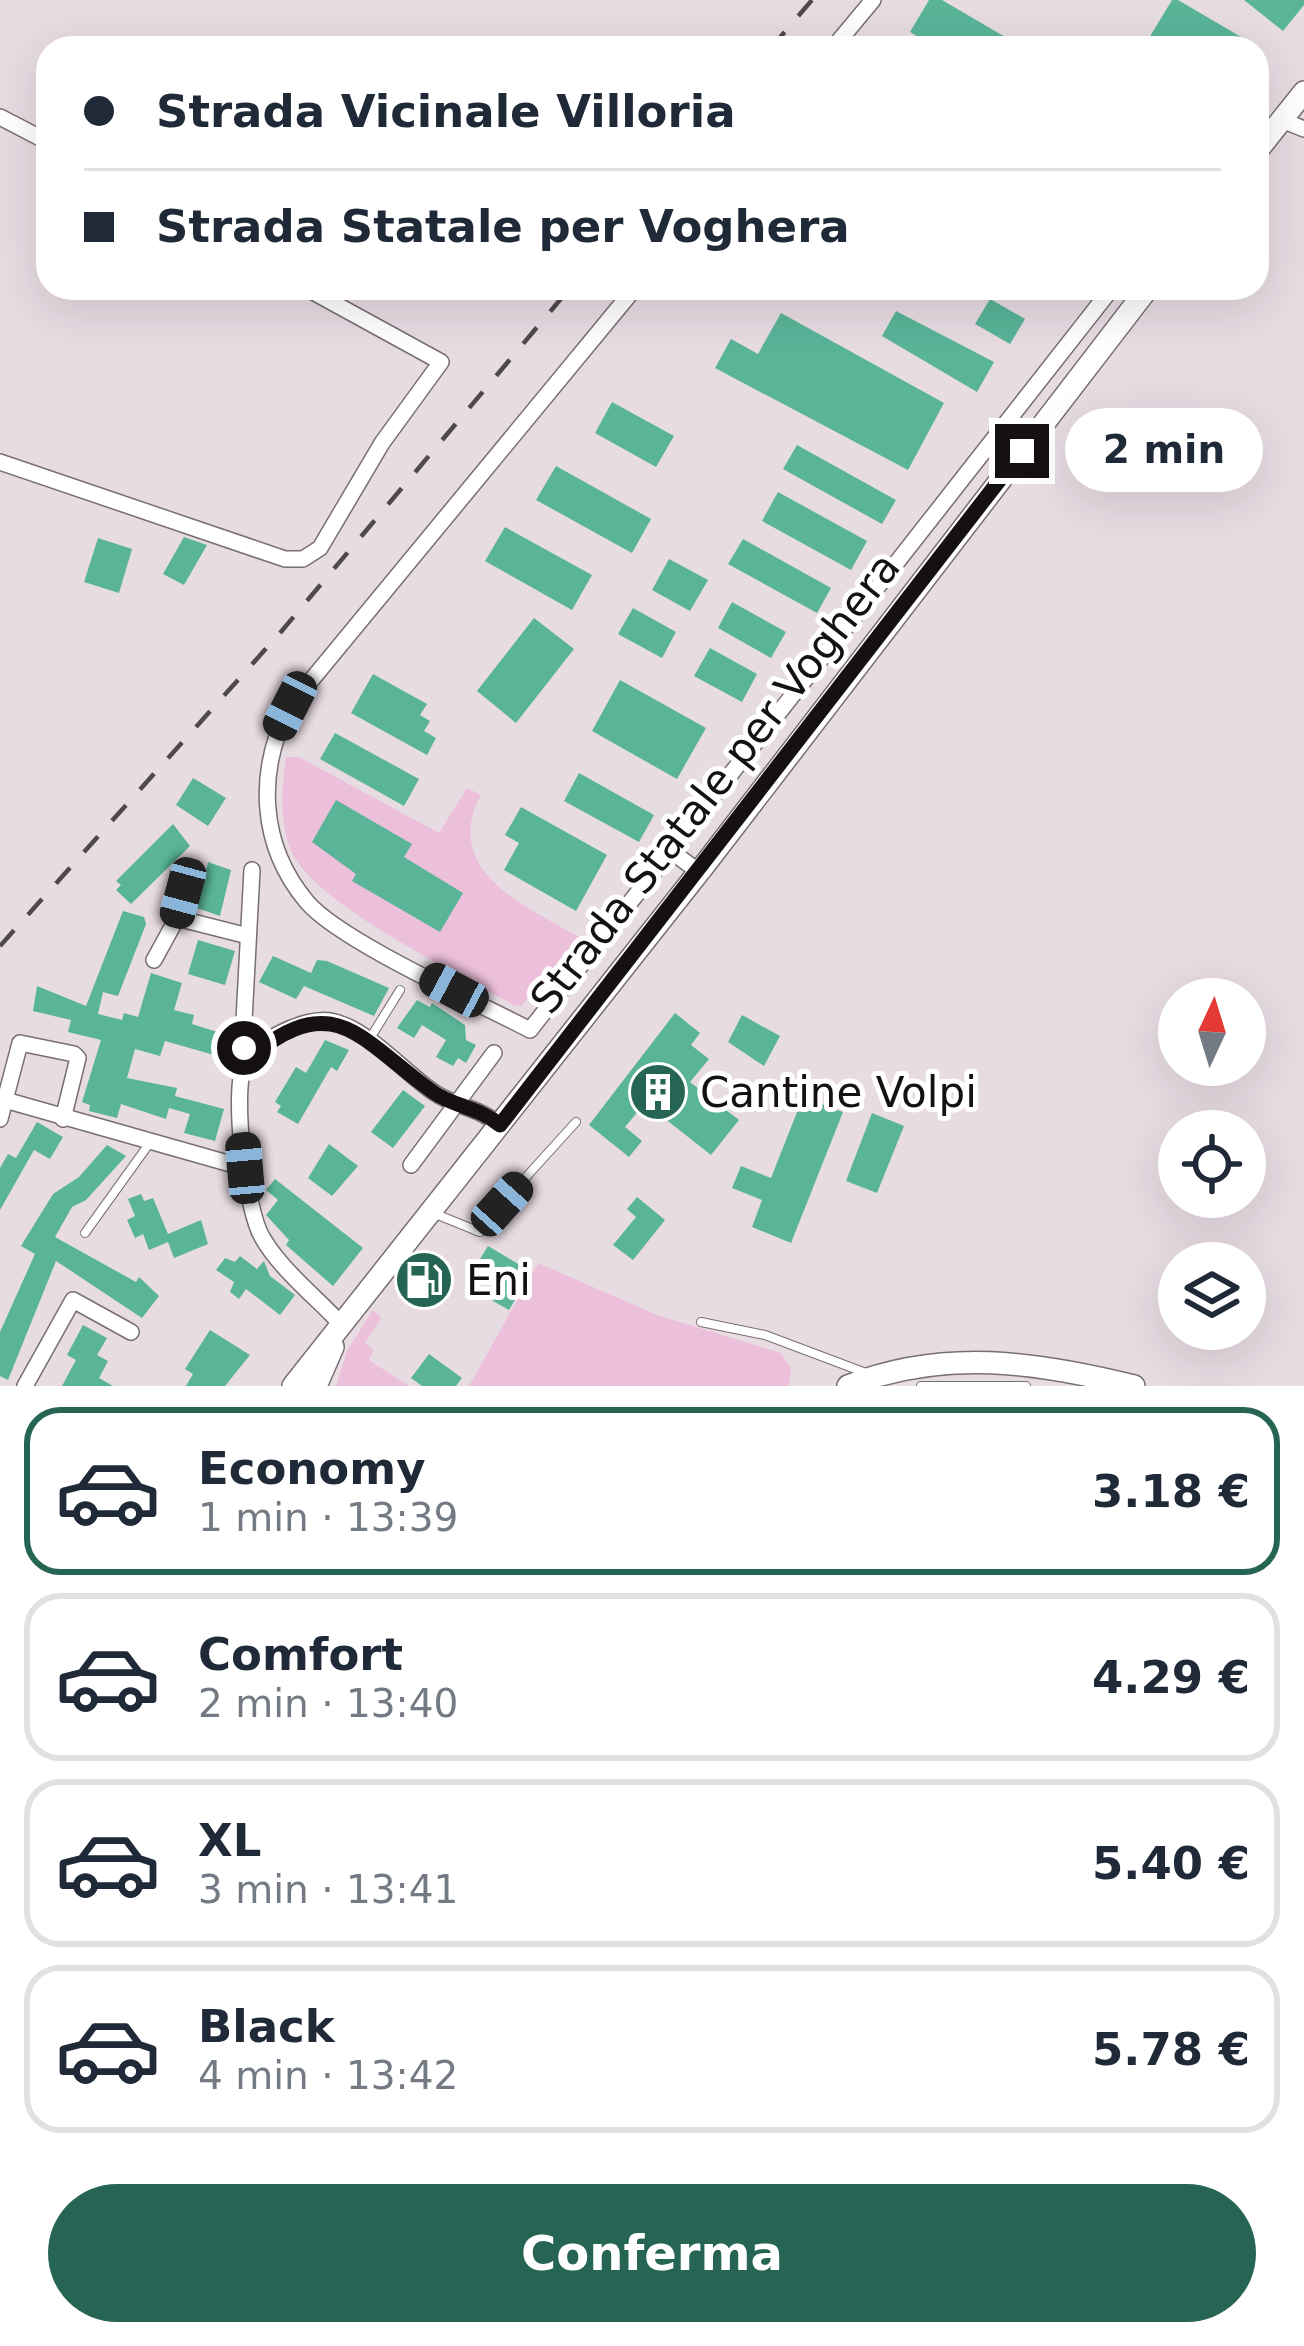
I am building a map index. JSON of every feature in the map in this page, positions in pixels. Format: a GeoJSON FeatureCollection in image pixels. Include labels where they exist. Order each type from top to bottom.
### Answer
{"type":"FeatureCollection","features":[{"type":"Feature","properties":{"kind":"main road"},"geometry":{"type":"LineString","coordinates":[[1269,136],[1304,92]]}},
{"type":"Feature","properties":{"kind":"main road","name":"Strada Statale per Voghera"},"geometry":{"type":"LineString","coordinates":[[293,1386],[699,872],[1139,300]]}},
{"type":"Feature","properties":{"kind":"main road","name":"Strada Statale per Voghera"},"geometry":{"type":"LineString","coordinates":[[316,1386],[342,1325]]}},
{"type":"Feature","properties":{"kind":"main road"},"geometry":{"type":"LineString","coordinates":[[848,1386],[873,1376],[980,1360],[1028,1363],[1134,1386]]}},
{"type":"Feature","properties":{"kind":"street"},"geometry":{"type":"LineString","coordinates":[[843,36],[873,0]]}},
{"type":"Feature","properties":{"kind":"street"},"geometry":{"type":"LineString","coordinates":[[0,117],[36,136]]}},
{"type":"Feature","properties":{"kind":"street"},"geometry":{"type":"LineString","coordinates":[[1282,119],[1304,129]]}},
{"type":"Feature","properties":{"kind":"street"},"geometry":{"type":"LineString","coordinates":[[0,462],[285,560],[309,557],[325,541],[382,443],[441,362],[328,300]]}},
{"type":"Feature","properties":{"kind":"street"},"geometry":{"type":"LineString","coordinates":[[625,300],[290,706],[272,748],[266,800],[277,856],[310,906],[377,949],[530,1030],[1103,300]]}},
{"type":"Feature","properties":{"kind":"street"},"geometry":{"type":"LineString","coordinates":[[1078,333],[1100,351]]}},
{"type":"Feature","properties":{"kind":"street"},"geometry":{"type":"LineString","coordinates":[[671,850],[699,872]]}},
{"type":"Feature","properties":{"kind":"street"},"geometry":{"type":"LineString","coordinates":[[154,960],[177,918],[190,868]]}},
{"type":"Feature","properties":{"kind":"street"},"geometry":{"type":"LineString","coordinates":[[249,1058],[243,1039],[252,870]]}},
{"type":"Feature","properties":{"kind":"street"},"geometry":{"type":"LineString","coordinates":[[177,918],[248,937]]}},
{"type":"Feature","properties":{"kind":"street"},"geometry":{"type":"LineString","coordinates":[[342,1325],[261,1236],[245,1168],[242,1075],[249,1058],[279,1034],[308,1023],[334,1022],[439,1096],[500,1125]]}},
{"type":"Feature","properties":{"kind":"street"},"geometry":{"type":"LineString","coordinates":[[0,1119],[20,1043],[78,1058],[63,1119]]}},
{"type":"Feature","properties":{"kind":"street"},"geometry":{"type":"LineString","coordinates":[[411,1165],[494,1053]]}},
{"type":"Feature","properties":{"kind":"street"},"geometry":{"type":"LineString","coordinates":[[5,1100],[245,1168]]}},
{"type":"Feature","properties":{"kind":"street"},"geometry":{"type":"LineString","coordinates":[[26,1386],[73,1300],[130,1332]]}},
{"type":"Feature","properties":{"kind":"lane"},"geometry":{"type":"LineString","coordinates":[[368,1043],[400,990]]}},
{"type":"Feature","properties":{"kind":"lane"},"geometry":{"type":"LineString","coordinates":[[431,1212],[479,1232],[576,1122]]}},
{"type":"Feature","properties":{"kind":"lane"},"geometry":{"type":"LineString","coordinates":[[85,1233],[150,1142]]}},
{"type":"Feature","properties":{"kind":"lane"},"geometry":{"type":"LineString","coordinates":[[701,1322],[765,1335],[873,1376]]}},
{"type":"Feature","properties":{"kind":"lane"},"geometry":{"type":"LineString","coordinates":[[921,1386],[1026,1386]]}},
{"type":"Feature","properties":{"kind":"shaded area"},"geometry":{"type":"Polygon","coordinates":[[[286,757],[299,757],[439,833],[467,788],[481,795],[471,822],[472,845],[480,865],[515,899],[581,938],[521,1006],[391,936],[328,893],[291,851],[283,816],[286,757]]]}},
{"type":"Feature","properties":{"kind":"shaded area"},"geometry":{"type":"Polygon","coordinates":[[[538,1263],[657,1315],[781,1353],[791,1368],[789,1386],[469,1386],[538,1263]]]}},
{"type":"Feature","properties":{"kind":"shaded area"},"geometry":{"type":"Polygon","coordinates":[[[373,1310],[381,1318],[365,1343],[374,1350],[369,1360],[409,1386],[336,1386],[347,1351],[373,1310]]]}},
{"type":"Feature","properties":{"kind":"building"},"geometry":{"type":"Polygon","coordinates":[[[929,0],[942,0],[1004,36],[917,36],[910,32],[929,0]]]}},
{"type":"Feature","properties":{"kind":"building"},"geometry":{"type":"Polygon","coordinates":[[[1172,0],[1178,0],[1240,36],[1150,36],[1172,0]]]}},
{"type":"Feature","properties":{"kind":"building"},"geometry":{"type":"Polygon","coordinates":[[[1244,0],[1304,0],[1304,5],[1283,31],[1244,0]]]}},
{"type":"Feature","properties":{"kind":"building"},"geometry":{"type":"Polygon","coordinates":[[[989,300],[1025,319],[1010,344],[975,324],[989,300]]]}},
{"type":"Feature","properties":{"kind":"building"},"geometry":{"type":"Polygon","coordinates":[[[896,311],[994,362],[977,392],[882,336],[896,311]]]}},
{"type":"Feature","properties":{"kind":"building"},"geometry":{"type":"Polygon","coordinates":[[[781,313],[944,403],[908,470],[715,368],[731,339],[758,354],[781,313]]]}},
{"type":"Feature","properties":{"kind":"building"},"geometry":{"type":"Polygon","coordinates":[[[612,402],[674,436],[656,467],[595,433],[612,402]]]}},
{"type":"Feature","properties":{"kind":"building"},"geometry":{"type":"Polygon","coordinates":[[[797,445],[896,500],[882,524],[783,469],[797,445]]]}},
{"type":"Feature","properties":{"kind":"building"},"geometry":{"type":"Polygon","coordinates":[[[556,466],[651,519],[632,553],[536,500],[556,466]]]}},
{"type":"Feature","properties":{"kind":"building"},"geometry":{"type":"Polygon","coordinates":[[[778,492],[867,541],[851,570],[762,521],[778,492]]]}},
{"type":"Feature","properties":{"kind":"building"},"geometry":{"type":"Polygon","coordinates":[[[505,527],[592,575],[572,610],[485,561],[505,527]]]}},
{"type":"Feature","properties":{"kind":"building"},"geometry":{"type":"Polygon","coordinates":[[[184,537],[207,545],[184,585],[163,574],[184,537]]]}},
{"type":"Feature","properties":{"kind":"building"},"geometry":{"type":"Polygon","coordinates":[[[98,538],[132,549],[119,593],[84,582],[98,538]]]}},
{"type":"Feature","properties":{"kind":"building"},"geometry":{"type":"Polygon","coordinates":[[[743,539],[831,588],[817,613],[728,564],[743,539]]]}},
{"type":"Feature","properties":{"kind":"building"},"geometry":{"type":"Polygon","coordinates":[[[669,559],[708,580],[690,611],[652,590],[669,559]]]}},
{"type":"Feature","properties":{"kind":"building"},"geometry":{"type":"Polygon","coordinates":[[[732,602],[786,632],[771,658],[718,628],[732,602]]]}},
{"type":"Feature","properties":{"kind":"building"},"geometry":{"type":"Polygon","coordinates":[[[633,608],[676,632],[662,658],[618,634],[633,608]]]}},
{"type":"Feature","properties":{"kind":"building"},"geometry":{"type":"Polygon","coordinates":[[[534,618],[574,649],[516,723],[477,691],[534,618]]]}},
{"type":"Feature","properties":{"kind":"building"},"geometry":{"type":"Polygon","coordinates":[[[710,648],[757,674],[742,702],[694,676],[710,648]]]}},
{"type":"Feature","properties":{"kind":"building"},"geometry":{"type":"Polygon","coordinates":[[[373,674],[427,704],[420,715],[430,721],[424,731],[436,738],[427,755],[351,713],[373,674]]]}},
{"type":"Feature","properties":{"kind":"building"},"geometry":{"type":"Polygon","coordinates":[[[620,680],[706,728],[677,779],[592,731],[620,680]]]}},
{"type":"Feature","properties":{"kind":"building"},"geometry":{"type":"Polygon","coordinates":[[[335,733],[419,779],[404,806],[320,759],[335,733]]]}},
{"type":"Feature","properties":{"kind":"building"},"geometry":{"type":"Polygon","coordinates":[[[579,773],[654,815],[639,842],[564,801],[579,773]]]}},
{"type":"Feature","properties":{"kind":"building"},"geometry":{"type":"Polygon","coordinates":[[[193,778],[226,798],[208,826],[176,805],[193,778]]]}},
{"type":"Feature","properties":{"kind":"building"},"geometry":{"type":"Polygon","coordinates":[[[336,800],[412,844],[404,857],[463,893],[440,932],[352,881],[356,874],[312,842],[336,800]]]}},
{"type":"Feature","properties":{"kind":"building"},"geometry":{"type":"Polygon","coordinates":[[[521,807],[607,855],[576,911],[504,870],[519,843],[505,835],[521,807]]]}},
{"type":"Feature","properties":{"kind":"building"},"geometry":{"type":"Polygon","coordinates":[[[173,824],[190,846],[131,904],[116,890],[121,885],[116,881],[173,824]]]}},
{"type":"Feature","properties":{"kind":"building"},"geometry":{"type":"Polygon","coordinates":[[[208,862],[231,870],[220,916],[197,908],[208,862]]]}},
{"type":"Feature","properties":{"kind":"building"},"geometry":{"type":"Polygon","coordinates":[[[123,911],[144,917],[146,924],[118,996],[103,992],[98,1014],[122,1020],[124,1013],[138,1017],[151,973],[182,983],[174,1010],[194,1015],[192,1024],[227,1035],[221,1057],[165,1041],[160,1056],[135,1049],[127,1078],[177,1088],[175,1096],[224,1109],[215,1141],[184,1133],[190,1114],[169,1108],[166,1119],[121,1104],[117,1118],[89,1111],[90,1105],[82,1102],[101,1040],[68,1032],[71,1020],[33,1011],[37,986],[86,1006],[123,911]]]}},
{"type":"Feature","properties":{"kind":"building"},"geometry":{"type":"Polygon","coordinates":[[[198,940],[235,951],[225,985],[188,974],[198,940]]]}},
{"type":"Feature","properties":{"kind":"building"},"geometry":{"type":"Polygon","coordinates":[[[273,956],[311,973],[317,960],[327,961],[389,988],[374,1016],[304,986],[296,999],[259,982],[273,956]]]}},
{"type":"Feature","properties":{"kind":"building"},"geometry":{"type":"Polygon","coordinates":[[[417,1000],[430,1007],[432,1003],[465,1025],[466,1040],[476,1045],[466,1063],[458,1058],[453,1066],[436,1057],[446,1040],[422,1025],[414,1038],[397,1028],[417,1000]]]}},
{"type":"Feature","properties":{"kind":"building","name":"Cantine Volpi"},"geometry":{"type":"Polygon","coordinates":[[[675,1013],[700,1033],[691,1045],[709,1059],[690,1082],[739,1120],[711,1155],[645,1103],[625,1127],[642,1141],[629,1157],[589,1125],[675,1013]]]}},
{"type":"Feature","properties":{"kind":"building"},"geometry":{"type":"Polygon","coordinates":[[[742,1015],[780,1036],[764,1066],[728,1042],[742,1015]]]}},
{"type":"Feature","properties":{"kind":"building"},"geometry":{"type":"Polygon","coordinates":[[[325,1040],[349,1050],[337,1071],[331,1067],[298,1124],[277,1112],[281,1106],[275,1102],[296,1067],[306,1073],[325,1040]]]}},
{"type":"Feature","properties":{"kind":"building"},"geometry":{"type":"Polygon","coordinates":[[[403,1090],[425,1106],[393,1148],[371,1132],[403,1090]]]}},
{"type":"Feature","properties":{"kind":"building"},"geometry":{"type":"Polygon","coordinates":[[[803,1097],[843,1112],[791,1243],[752,1227],[762,1200],[732,1188],[741,1166],[771,1178],[803,1097]]]}},
{"type":"Feature","properties":{"kind":"building"},"geometry":{"type":"Polygon","coordinates":[[[872,1113],[904,1126],[877,1193],[846,1181],[872,1113]]]}},
{"type":"Feature","properties":{"kind":"building"},"geometry":{"type":"Polygon","coordinates":[[[37,1122],[63,1137],[50,1159],[34,1150],[0,1210],[0,1168],[8,1154],[16,1158],[37,1122]]]}},
{"type":"Feature","properties":{"kind":"building"},"geometry":{"type":"Polygon","coordinates":[[[329,1144],[358,1166],[332,1196],[308,1178],[329,1144]]]}},
{"type":"Feature","properties":{"kind":"building"},"geometry":{"type":"Polygon","coordinates":[[[107,1145],[126,1156],[86,1200],[72,1207],[55,1237],[136,1282],[139,1277],[159,1296],[142,1318],[56,1261],[8,1380],[0,1376],[0,1332],[35,1254],[21,1246],[53,1194],[79,1177],[107,1145]]]}},
{"type":"Feature","properties":{"kind":"building"},"geometry":{"type":"Polygon","coordinates":[[[275,1179],[363,1248],[333,1286],[286,1245],[289,1240],[266,1215],[278,1200],[266,1190],[275,1179]]]}},
{"type":"Feature","properties":{"kind":"building"},"geometry":{"type":"Polygon","coordinates":[[[141,1194],[144,1201],[153,1198],[168,1234],[201,1220],[208,1244],[174,1258],[168,1242],[149,1250],[143,1234],[135,1238],[127,1220],[135,1216],[128,1199],[141,1194]]]}},
{"type":"Feature","properties":{"kind":"building"},"geometry":{"type":"Polygon","coordinates":[[[637,1197],[665,1220],[633,1260],[613,1245],[636,1217],[627,1209],[637,1197]]]}},
{"type":"Feature","properties":{"kind":"building"},"geometry":{"type":"Polygon","coordinates":[[[488,1246],[520,1265],[515,1273],[527,1280],[509,1310],[493,1301],[503,1284],[475,1267],[488,1246]]]}},
{"type":"Feature","properties":{"kind":"building"},"geometry":{"type":"Polygon","coordinates":[[[240,1256],[257,1269],[264,1261],[270,1276],[295,1295],[280,1315],[246,1289],[239,1299],[230,1292],[234,1282],[216,1270],[225,1258],[235,1262],[240,1256]]]}},
{"type":"Feature","properties":{"kind":"building"},"geometry":{"type":"Polygon","coordinates":[[[83,1325],[107,1338],[97,1355],[108,1361],[99,1378],[113,1386],[62,1386],[76,1360],[67,1355],[83,1325]]]}},
{"type":"Feature","properties":{"kind":"building"},"geometry":{"type":"Polygon","coordinates":[[[210,1330],[250,1355],[225,1386],[186,1386],[193,1374],[185,1369],[210,1330]]]}},
{"type":"Feature","properties":{"kind":"building"},"geometry":{"type":"Polygon","coordinates":[[[429,1354],[462,1378],[456,1386],[422,1386],[411,1378],[429,1354]]]}},
{"type":"Feature","properties":{"kind":"railway"},"geometry":{"type":"LineString","coordinates":[[781,36],[812,0]]}},
{"type":"Feature","properties":{"kind":"railway"},"geometry":{"type":"LineString","coordinates":[[0,946],[280,633],[560,300]]}},
{"type":"Feature","properties":{"kind":"place","name":"Cantine Volpi"},"geometry":{"type":"Point","coordinates":[658,1092]}},
{"type":"Feature","properties":{"kind":"place","name":"Eni"},"geometry":{"type":"Point","coordinates":[424,1280]}},
{"type":"Feature","properties":{"kind":"route"},"geometry":{"type":"LineString","coordinates":[[244,1048],[249,1058],[279,1034],[308,1023],[334,1022],[439,1096],[475,1107],[500,1125],[1022,451]]}}]}
